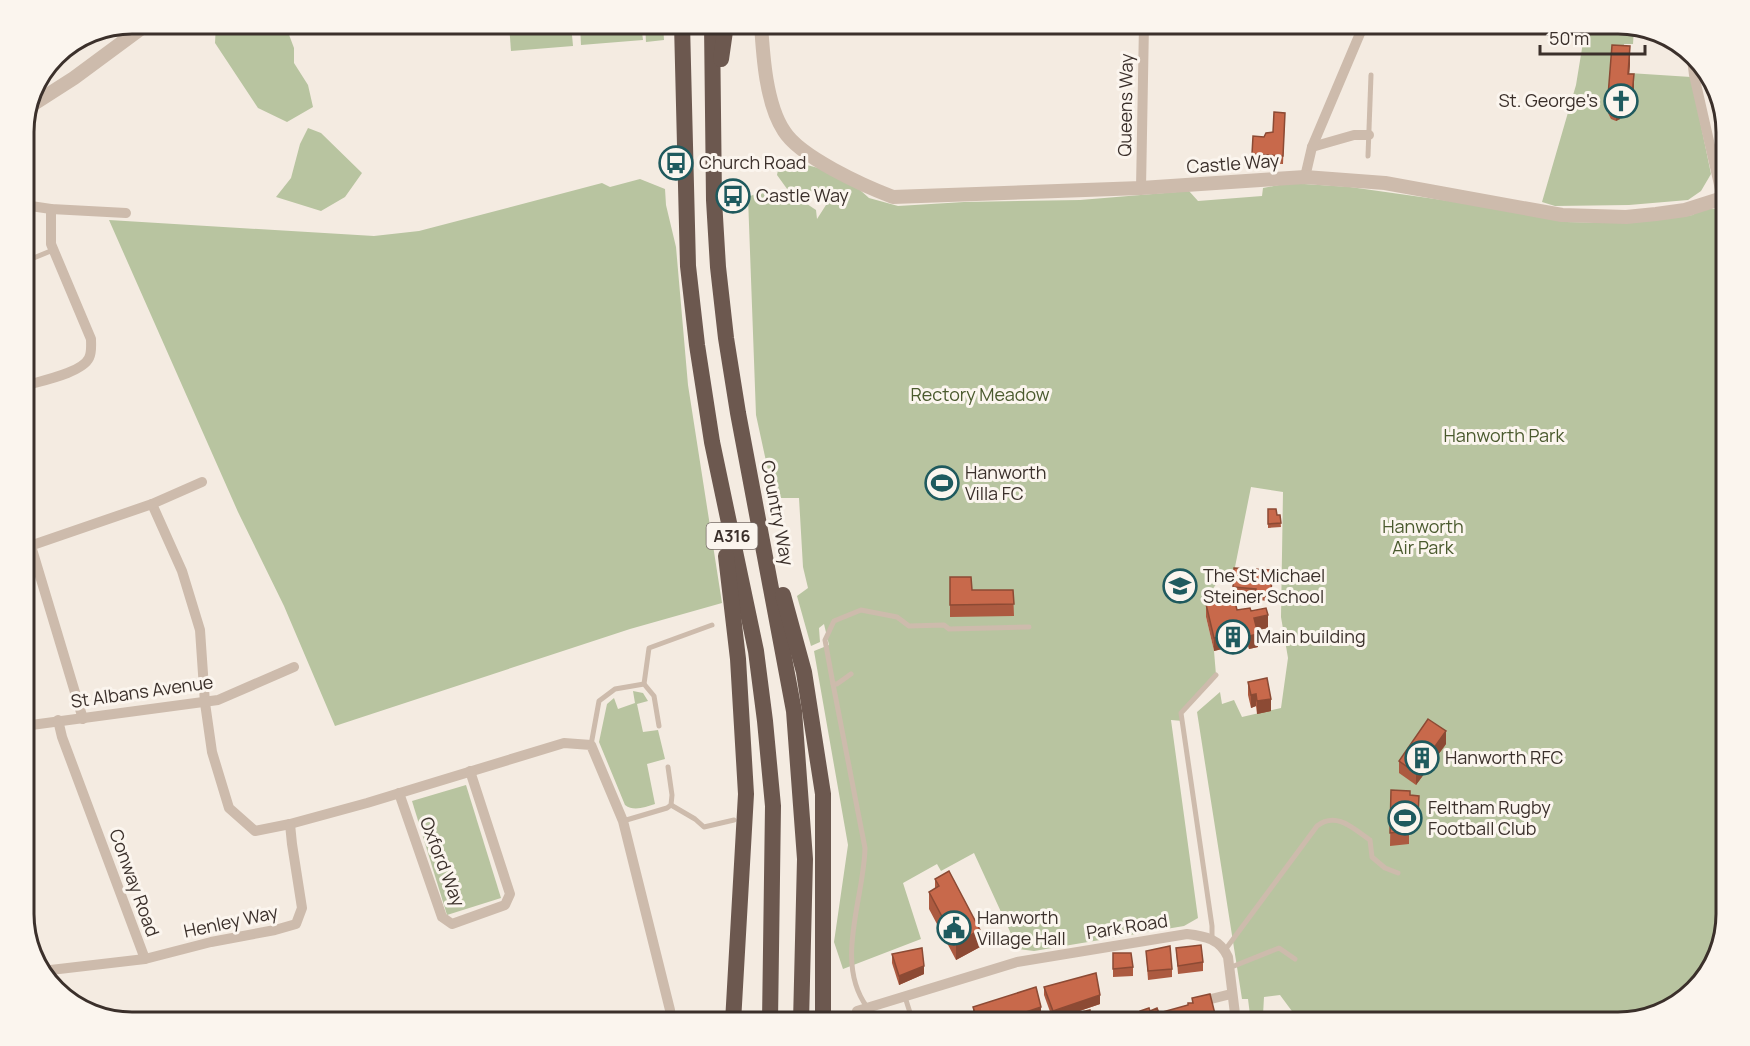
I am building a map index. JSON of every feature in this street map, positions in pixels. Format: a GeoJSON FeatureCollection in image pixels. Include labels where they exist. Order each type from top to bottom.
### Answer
{"type":"FeatureCollection","features":[{"type":"Feature","properties":{"kind":"highway","name":"A316"},"geometry":{"type":"LineString","coordinates":[[682,34],[688,266],[697,345],[712,442],[756,651],[773,806],[770,1012]]}},
{"type":"Feature","properties":{"kind":"highway","name":"Country Way"},"geometry":{"type":"LineString","coordinates":[[712,34],[714,200],[721,291],[738,413],[794,711],[805,859],[801,1012]]}},
{"type":"Feature","properties":{"kind":"highway"},"geometry":{"type":"LineString","coordinates":[[714,119],[725,34]]}},
{"type":"Feature","properties":{"kind":"highway"},"geometry":{"type":"LineString","coordinates":[[712,442],[738,659],[746,794],[734,1012]]}},
{"type":"Feature","properties":{"kind":"highway"},"geometry":{"type":"LineString","coordinates":[[754,490],[804,672],[823,794],[823,1012]]}},
{"type":"Feature","properties":{"kind":"street"},"geometry":{"type":"LineString","coordinates":[[41,98],[74,78],[133,34]]}},
{"type":"Feature","properties":{"kind":"street","name":"Castle Way"},"geometry":{"type":"LineString","coordinates":[[762,34],[768,82],[776,118],[793,144],[875,190],[893,197],[1141,188],[1305,177],[1384,183],[1562,215],[1626,216],[1685,210],[1715,200]]}},
{"type":"Feature","properties":{"kind":"street","name":"Queens Way"},"geometry":{"type":"LineString","coordinates":[[1141,188],[1144,34]]}},
{"type":"Feature","properties":{"kind":"street"},"geometry":{"type":"LineString","coordinates":[[1305,177],[1312,147],[1360,34]]}},
{"type":"Feature","properties":{"kind":"street"},"geometry":{"type":"LineString","coordinates":[[1694,71],[1715,161]]}},
{"type":"Feature","properties":{"kind":"street"},"geometry":{"type":"LineString","coordinates":[[1312,147],[1354,135],[1369,135]]}},
{"type":"Feature","properties":{"kind":"street"},"geometry":{"type":"LineString","coordinates":[[35,207],[126,213]]}},
{"type":"Feature","properties":{"kind":"street"},"geometry":{"type":"LineString","coordinates":[[35,383],[78,369],[90,357],[91,339],[53,250],[50,234],[51,209]]}},
{"type":"Feature","properties":{"kind":"street"},"geometry":{"type":"LineString","coordinates":[[35,545],[152,504],[202,482]]}},
{"type":"Feature","properties":{"kind":"street"},"geometry":{"type":"LineString","coordinates":[[152,504],[182,571],[200,630],[205,703],[212,752],[229,808],[255,831],[290,824],[399,793],[564,743],[591,745],[623,821],[670,1012]]}},
{"type":"Feature","properties":{"kind":"street"},"geometry":{"type":"LineString","coordinates":[[35,569],[83,719]]}},
{"type":"Feature","properties":{"kind":"street","name":"St Albans Avenue"},"geometry":{"type":"LineString","coordinates":[[35,724],[205,703],[218,700],[294,667]]}},
{"type":"Feature","properties":{"kind":"street","name":"Conway Road"},"geometry":{"type":"LineString","coordinates":[[52,970],[145,959],[62,737],[58,720]]}},
{"type":"Feature","properties":{"kind":"street","name":"Oxford Way"},"geometry":{"type":"LineString","coordinates":[[399,793],[442,917],[452,924],[505,905],[510,894],[470,771]]}},
{"type":"Feature","properties":{"kind":"street","name":"Henley Way"},"geometry":{"type":"LineString","coordinates":[[145,959],[296,924],[302,908],[290,824]]}},
{"type":"Feature","properties":{"kind":"street","name":"Park Road"},"geometry":{"type":"LineString","coordinates":[[862,1009],[1017,962],[1187,934],[1212,938]]}},
{"type":"Feature","properties":{"kind":"street"},"geometry":{"type":"LineString","coordinates":[[1212,938],[1225,950],[1234,1012]]}},
{"type":"Feature","properties":{"kind":"street"},"geometry":{"type":"LineString","coordinates":[[1188,1005],[1231,994]]}},
{"type":"Feature","properties":{"kind":"lane"},"geometry":{"type":"LineString","coordinates":[[1368,156],[1371,75]]}},
{"type":"Feature","properties":{"kind":"lane"},"geometry":{"type":"LineString","coordinates":[[35,257],[53,250]]}},
{"type":"Feature","properties":{"kind":"lane"},"geometry":{"type":"LineString","coordinates":[[862,1009],[851,960],[852,934],[865,870],[866,848],[825,640],[834,621],[861,610],[897,617],[909,626],[1029,627]]}},
{"type":"Feature","properties":{"kind":"lane"},"geometry":{"type":"LineString","coordinates":[[659,726],[654,696],[644,684],[649,648],[712,625]]}},
{"type":"Feature","properties":{"kind":"lane"},"geometry":{"type":"LineString","coordinates":[[833,684],[837,684],[851,674]]}},
{"type":"Feature","properties":{"kind":"lane"},"geometry":{"type":"LineString","coordinates":[[1212,938],[1181,713],[1216,675]]}},
{"type":"Feature","properties":{"kind":"lane"},"geometry":{"type":"LineString","coordinates":[[591,745],[599,701],[615,689],[644,684]]}},
{"type":"Feature","properties":{"kind":"lane"},"geometry":{"type":"LineString","coordinates":[[668,766],[671,805]]}},
{"type":"Feature","properties":{"kind":"lane"},"geometry":{"type":"LineString","coordinates":[[623,821],[659,811],[671,805]]}},
{"type":"Feature","properties":{"kind":"lane"},"geometry":{"type":"LineString","coordinates":[[671,805],[704,827],[734,820]]}},
{"type":"Feature","properties":{"kind":"lane"},"geometry":{"type":"LineString","coordinates":[[1225,950],[1317,826],[1325,820],[1338,820],[1370,840],[1372,857],[1386,868],[1398,873]]}},
{"type":"Feature","properties":{"kind":"lane"},"geometry":{"type":"LineString","coordinates":[[1229,968],[1279,948],[1295,959]]}},
{"type":"Feature","properties":{"kind":"lane"},"geometry":{"type":"LineString","coordinates":[[905,997],[910,1012]]}},
{"type":"Feature","properties":{"kind":"green space"},"geometry":{"type":"Polygon","coordinates":[[[215,34],[289,34],[294,48],[294,63],[308,85],[313,107],[287,122],[258,108],[215,43],[215,34]]]}},
{"type":"Feature","properties":{"kind":"green space"},"geometry":{"type":"Polygon","coordinates":[[[510,34],[572,34],[573,46],[511,51],[510,34]]]}},
{"type":"Feature","properties":{"kind":"green space"},"geometry":{"type":"Polygon","coordinates":[[[580,34],[642,34],[643,40],[581,45],[580,34]]]}},
{"type":"Feature","properties":{"kind":"green space"},"geometry":{"type":"Polygon","coordinates":[[[646,34],[664,34],[664,40],[646,42],[646,34]]]}},
{"type":"Feature","properties":{"kind":"green space"},"geometry":{"type":"Polygon","coordinates":[[[1584,34],[1634,36],[1633,44],[1624,44],[1623,62],[1630,63],[1629,73],[1691,77],[1711,174],[1701,191],[1688,200],[1629,205],[1555,206],[1542,202],[1576,85],[1584,34]]]}},
{"type":"Feature","properties":{"kind":"green space"},"geometry":{"type":"Polygon","coordinates":[[[308,128],[321,133],[362,173],[345,197],[321,211],[276,197],[291,178],[300,144],[308,128]]]}},
{"type":"Feature","properties":{"kind":"green space"},"geometry":{"type":"Polygon","coordinates":[[[791,161],[842,174],[869,198],[898,206],[964,202],[1080,200],[1189,191],[1198,201],[1262,196],[1263,188],[1289,183],[1350,187],[1492,207],[1567,222],[1611,223],[1693,215],[1698,207],[1715,209],[1716,914],[1708,951],[1687,983],[1655,1004],[1618,1012],[1293,1012],[1280,995],[1264,997],[1263,1012],[1250,1012],[1248,999],[1242,999],[1197,712],[1220,692],[1222,704],[1234,700],[1242,717],[1281,708],[1288,658],[1281,617],[1283,492],[1251,487],[1234,572],[1225,571],[1208,596],[1206,617],[1214,651],[1216,675],[1182,713],[1183,721],[1171,720],[1198,918],[1184,926],[1034,951],[1018,949],[974,853],[941,871],[937,864],[903,883],[921,939],[843,969],[834,942],[848,845],[814,651],[829,645],[824,624],[819,628],[820,642],[811,646],[797,596],[808,588],[803,567],[799,498],[774,498],[756,415],[748,197],[765,190],[790,193],[777,175],[779,165],[791,161]],[[806,189],[792,194],[816,210],[817,219],[826,205],[824,196],[806,189]]]}},
{"type":"Feature","properties":{"kind":"green space"},"geometry":{"type":"Polygon","coordinates":[[[640,179],[665,189],[666,205],[676,247],[688,385],[722,603],[630,629],[335,726],[284,606],[238,512],[109,220],[374,236],[419,231],[602,183],[610,187],[640,179]]]}},
{"type":"Feature","properties":{"kind":"green space"},"geometry":{"type":"Polygon","coordinates":[[[633,691],[643,693],[648,701],[637,704],[643,732],[658,730],[665,759],[647,764],[655,804],[636,809],[625,805],[599,742],[607,704],[614,698],[618,709],[635,703],[633,691]]]}},
{"type":"Feature","properties":{"kind":"green space"},"geometry":{"type":"Polygon","coordinates":[[[466,785],[501,898],[447,915],[412,801],[466,785]]]}},
{"type":"Feature","properties":{"kind":"building","name":"St. George's"},"geometry":{"type":"Polygon","coordinates":[[[1612,45],[1630,46],[1628,74],[1634,74],[1632,95],[1622,94],[1620,102],[1616,105],[1611,103],[1608,96],[1612,45]]]}},
{"type":"Feature","properties":{"kind":"building"},"geometry":{"type":"Polygon","coordinates":[[[1274,112],[1285,113],[1283,156],[1252,154],[1253,136],[1264,137],[1266,133],[1273,132],[1274,112]]]}},
{"type":"Feature","properties":{"kind":"building"},"geometry":{"type":"Polygon","coordinates":[[[1268,509],[1276,509],[1281,523],[1268,524],[1268,509]]]}},
{"type":"Feature","properties":{"kind":"building"},"geometry":{"type":"Polygon","coordinates":[[[1234,568],[1272,570],[1271,597],[1255,596],[1256,589],[1233,587],[1234,568]]]}},
{"type":"Feature","properties":{"kind":"building"},"geometry":{"type":"Polygon","coordinates":[[[950,577],[971,577],[972,590],[1013,590],[1014,604],[950,605],[950,577]]]}},
{"type":"Feature","properties":{"kind":"building"},"geometry":{"type":"Polygon","coordinates":[[[1228,599],[1229,604],[1235,602],[1237,610],[1250,608],[1251,611],[1266,608],[1268,615],[1254,618],[1258,634],[1249,636],[1247,632],[1241,633],[1241,631],[1235,633],[1236,636],[1214,638],[1206,604],[1228,599]]]}},
{"type":"Feature","properties":{"kind":"building"},"geometry":{"type":"Polygon","coordinates":[[[1267,678],[1271,699],[1257,701],[1256,694],[1251,695],[1248,682],[1267,678]]]}},
{"type":"Feature","properties":{"kind":"building"},"geometry":{"type":"Polygon","coordinates":[[[1428,719],[1446,731],[1416,773],[1399,761],[1428,719]]]}},
{"type":"Feature","properties":{"kind":"building","name":"Feltham Rugby Football Club"},"geometry":{"type":"Polygon","coordinates":[[[1391,790],[1410,791],[1410,795],[1419,796],[1418,815],[1409,814],[1409,831],[1390,833],[1391,790]]]}},
{"type":"Feature","properties":{"kind":"building"},"geometry":{"type":"Polygon","coordinates":[[[949,871],[980,930],[956,943],[929,892],[939,886],[935,879],[949,871]]]}},
{"type":"Feature","properties":{"kind":"building"},"geometry":{"type":"Polygon","coordinates":[[[1201,945],[1203,962],[1178,966],[1176,948],[1201,945]]]}},
{"type":"Feature","properties":{"kind":"building"},"geometry":{"type":"Polygon","coordinates":[[[1170,946],[1172,969],[1148,971],[1146,951],[1170,946]]]}},
{"type":"Feature","properties":{"kind":"building"},"geometry":{"type":"Polygon","coordinates":[[[922,948],[924,966],[899,976],[892,954],[922,948]]]}},
{"type":"Feature","properties":{"kind":"building"},"geometry":{"type":"Polygon","coordinates":[[[1113,953],[1131,953],[1133,967],[1113,969],[1113,953]]]}},
{"type":"Feature","properties":{"kind":"building"},"geometry":{"type":"Polygon","coordinates":[[[1096,973],[1100,995],[1053,1011],[1044,987],[1096,973]]]}},
{"type":"Feature","properties":{"kind":"building"},"geometry":{"type":"Polygon","coordinates":[[[1036,987],[1041,1007],[1026,1012],[975,1012],[973,1007],[1036,987]]]}},
{"type":"Feature","properties":{"kind":"building"},"geometry":{"type":"Polygon","coordinates":[[[1210,994],[1214,1012],[1163,1012],[1193,1003],[1192,998],[1210,994]]]}},
{"type":"Feature","properties":{"kind":"building"},"geometry":{"type":"Polygon","coordinates":[[[1149,1008],[1150,1011],[1157,1008],[1159,1012],[1140,1012],[1149,1008]]]}},
{"type":"Feature","properties":{"kind":"place","name":"St. George's"},"geometry":{"type":"Point","coordinates":[1621,101]}},
{"type":"Feature","properties":{"kind":"place","name":"Church Road"},"geometry":{"type":"Point","coordinates":[676,163]}},
{"type":"Feature","properties":{"kind":"place","name":"Castle Way"},"geometry":{"type":"Point","coordinates":[733,196]}},
{"type":"Feature","properties":{"kind":"place","name":"Hanworth Villa FC"},"geometry":{"type":"Point","coordinates":[942,483]}},
{"type":"Feature","properties":{"kind":"place","name":"The St Michael Steiner School"},"geometry":{"type":"Point","coordinates":[1180,586]}},
{"type":"Feature","properties":{"kind":"place","name":"Main building"},"geometry":{"type":"Point","coordinates":[1233,637]}},
{"type":"Feature","properties":{"kind":"place","name":"Hanworth RFC"},"geometry":{"type":"Point","coordinates":[1422,758]}},
{"type":"Feature","properties":{"kind":"place","name":"Feltham Rugby Football Club"},"geometry":{"type":"Point","coordinates":[1405,818]}},
{"type":"Feature","properties":{"kind":"place","name":"Hanworth Village Hall"},"geometry":{"type":"Point","coordinates":[954,928]}},
{"type":"Feature","properties":{"kind":"park label","name":"Rectory Meadow"},"geometry":{"type":"Point","coordinates":[980,395]}},
{"type":"Feature","properties":{"kind":"park label","name":"Hanworth Park"},"geometry":{"type":"Point","coordinates":[1504,436]}},
{"type":"Feature","properties":{"kind":"park label","name":"Hanworth Air Park"},"geometry":{"type":"Point","coordinates":[1423,537]}}]}
